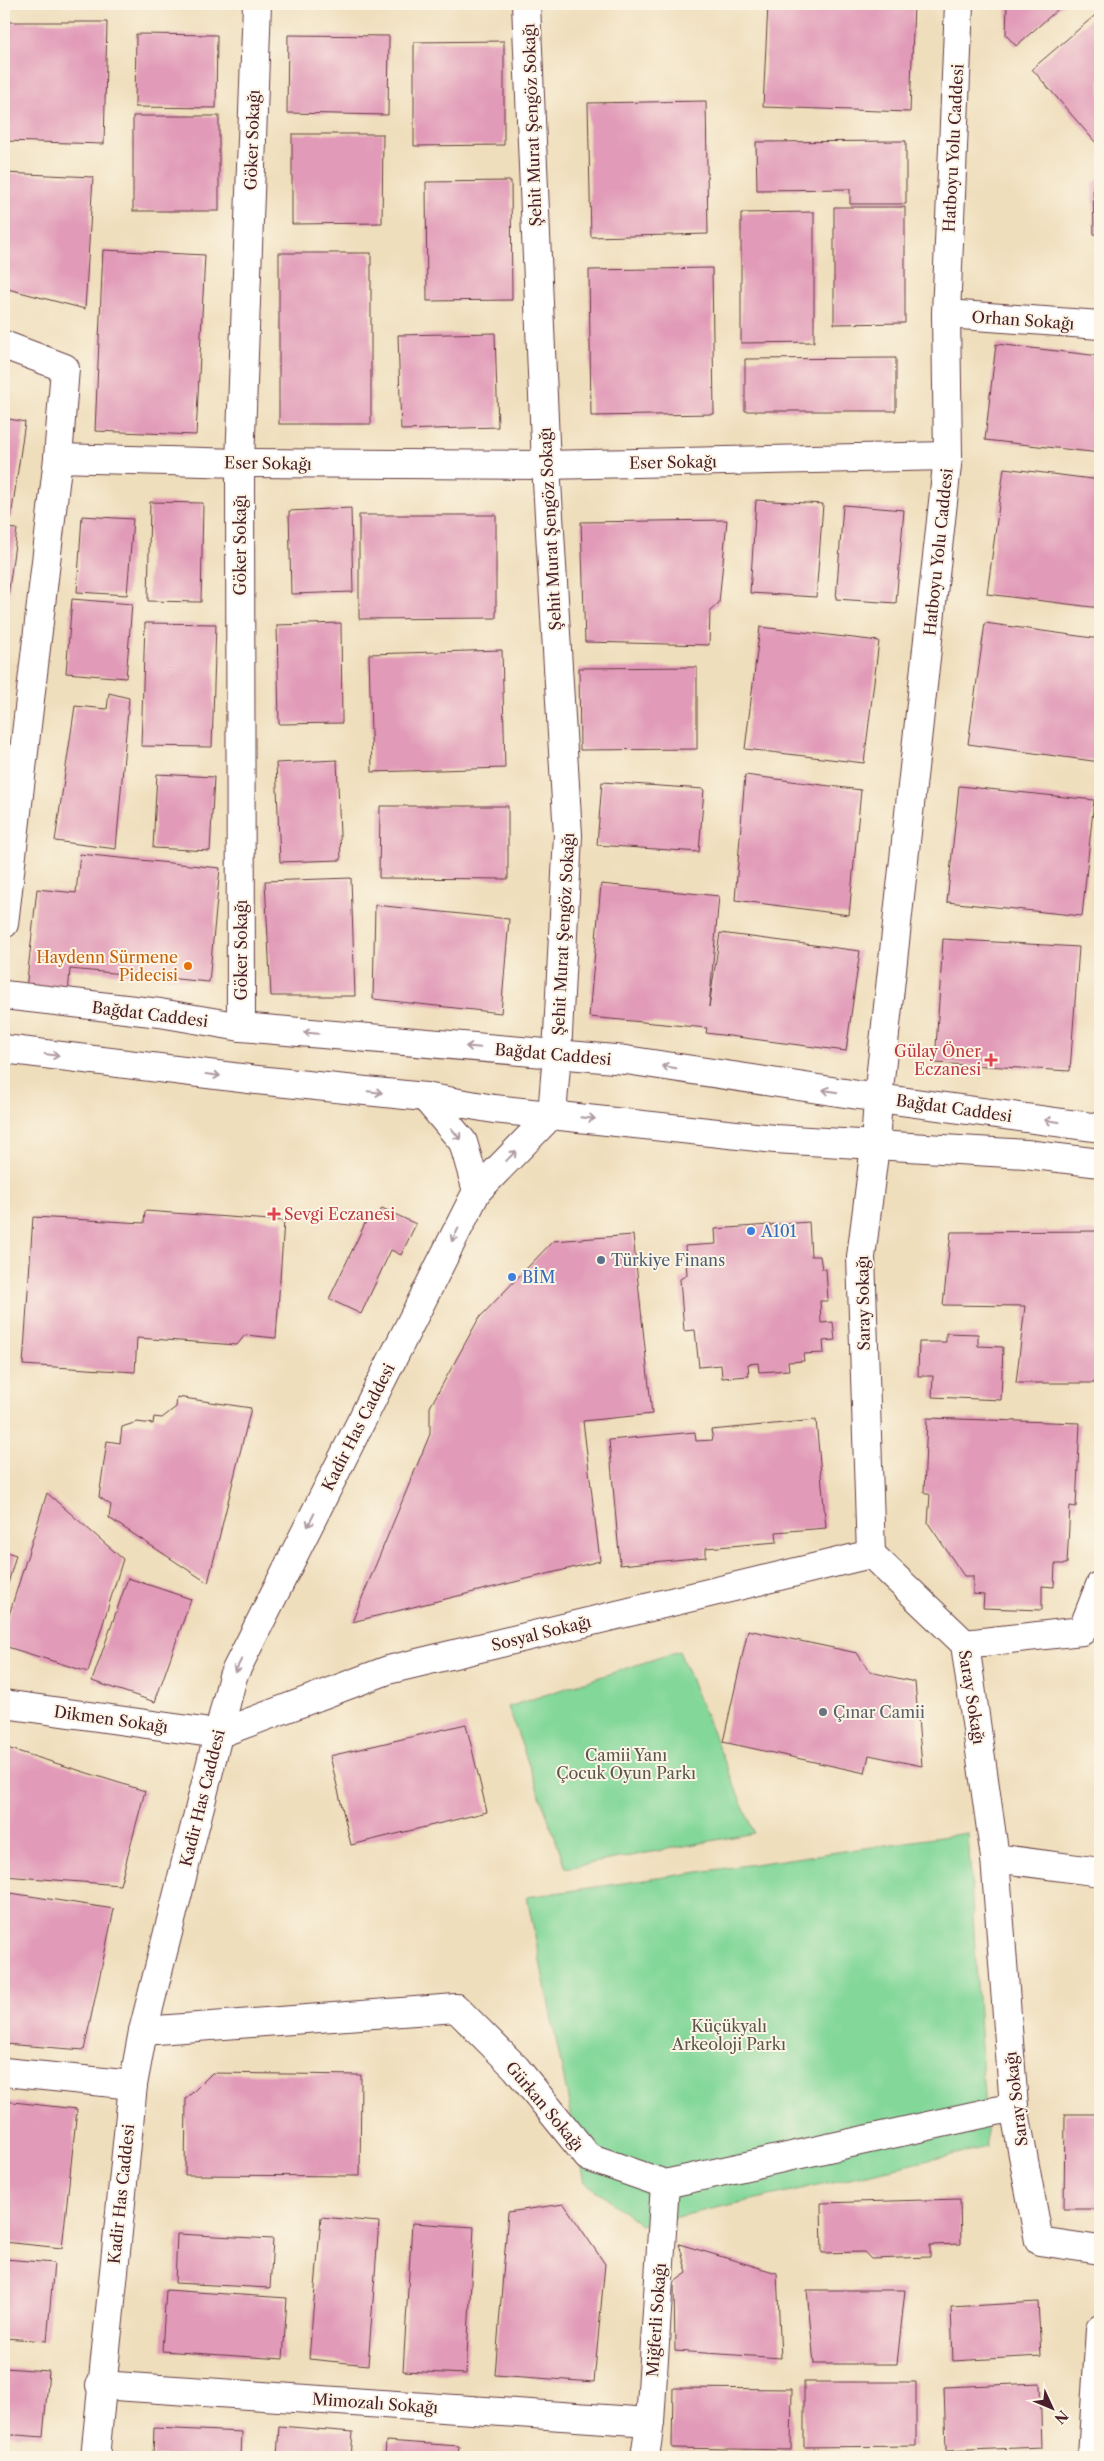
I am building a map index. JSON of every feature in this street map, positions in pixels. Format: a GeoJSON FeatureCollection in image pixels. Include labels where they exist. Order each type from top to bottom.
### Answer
{"type":"FeatureCollection","features":[{"type":"Feature","properties":{"kind":"street","name":"Göker Sokağı"},"geometry":{"type":"LineString","coordinates":[[242,1026],[240,463],[257,4]]}},
{"type":"Feature","properties":{"kind":"street","name":"Şehit Murat Şengöz Sokağı"},"geometry":{"type":"LineString","coordinates":[[526,4],[546,465],[568,835],[557,1054],[552,1114]]}},
{"type":"Feature","properties":{"kind":"street","name":"Hatboyu Yolu Caddesi"},"geometry":{"type":"LineString","coordinates":[[878,1098],[948,456],[946,314],[960,4]]}},
{"type":"Feature","properties":{"kind":"street","name":"Orhan Sokağı"},"geometry":{"type":"LineString","coordinates":[[946,314],[1100,325]]}},
{"type":"Feature","properties":{"kind":"street"},"geometry":{"type":"LineString","coordinates":[[4,345],[65,368],[58,458],[4,924]]}},
{"type":"Feature","properties":{"kind":"street","name":"Eser Sokağı"},"geometry":{"type":"LineString","coordinates":[[58,458],[240,463],[546,465],[948,456]]}},
{"type":"Feature","properties":{"kind":"street","name":"Bağdat Caddesi"},"geometry":{"type":"LineString","coordinates":[[4,995],[242,1026],[626,1060],[878,1098],[1100,1128]]}},
{"type":"Feature","properties":{"kind":"street"},"geometry":{"type":"LineString","coordinates":[[4,1049],[256,1080],[425,1096],[494,1109],[775,1139],[1026,1154],[1100,1163]]}},
{"type":"Feature","properties":{"kind":"street"},"geometry":{"type":"LineString","coordinates":[[425,1096],[463,1142],[477,1191]]}},
{"type":"Feature","properties":{"kind":"street","name":"Saray Sokağı"},"geometry":{"type":"LineString","coordinates":[[878,1098],[875,1146],[861,1257],[871,1554],[965,1644],[995,1858],[1014,2107],[1038,2241],[1100,2250]]}},
{"type":"Feature","properties":{"kind":"street","name":"Kadir Has Caddesi"},"geometry":{"type":"LineString","coordinates":[[95,2457],[100,2385],[133,2085],[143,2031],[233,1676],[477,1191],[552,1114]]}},
{"type":"Feature","properties":{"kind":"street","name":"Sosyal Sokağı"},"geometry":{"type":"LineString","coordinates":[[218,1734],[388,1670],[871,1554]]}},
{"type":"Feature","properties":{"kind":"street"},"geometry":{"type":"LineString","coordinates":[[965,1644],[1082,1631],[1100,1585]]}},
{"type":"Feature","properties":{"kind":"street","name":"Dikmen Sokağı"},"geometry":{"type":"LineString","coordinates":[[4,1704],[218,1734]]}},
{"type":"Feature","properties":{"kind":"street"},"geometry":{"type":"LineString","coordinates":[[995,1858],[1100,1872]]}},
{"type":"Feature","properties":{"kind":"street","name":"Gürkan Sokağı"},"geometry":{"type":"LineString","coordinates":[[143,2031],[456,2008],[516,2068],[588,2157],[665,2184]]}},
{"type":"Feature","properties":{"kind":"street"},"geometry":{"type":"LineString","coordinates":[[4,2072],[133,2085]]}},
{"type":"Feature","properties":{"kind":"street"},"geometry":{"type":"LineString","coordinates":[[665,2184],[1014,2107]]}},
{"type":"Feature","properties":{"kind":"street","name":"Miğferli Sokağı"},"geometry":{"type":"LineString","coordinates":[[645,2457],[650,2422],[665,2184]]}},
{"type":"Feature","properties":{"kind":"street"},"geometry":{"type":"LineString","coordinates":[[1092,2457],[1100,2329]]}},
{"type":"Feature","properties":{"kind":"street","name":"Mimozalı Sokağı"},"geometry":{"type":"LineString","coordinates":[[100,2385],[650,2422]]}},
{"type":"Feature","properties":{"kind":"green space","name":"Camii Yanı Çocuk Oyun Parkı"},"geometry":{"type":"Polygon","coordinates":[[[679,1651],[754,1833],[566,1868],[508,1707],[679,1651]]]}},
{"type":"Feature","properties":{"kind":"green space","name":"Küçükyalı Arkeoloji Parkı"},"geometry":{"type":"Polygon","coordinates":[[[968,1833],[987,2147],[641,2225],[585,2182],[527,1897],[968,1833]]]}},
{"type":"Feature","properties":{"kind":"building"},"geometry":{"type":"Polygon","coordinates":[[[768,4],[914,4],[910,112],[763,107],[768,4]]]}},
{"type":"Feature","properties":{"kind":"building"},"geometry":{"type":"Polygon","coordinates":[[[1007,4],[1064,4],[1016,46],[1006,35],[1007,4]]]}},
{"type":"Feature","properties":{"kind":"building"},"geometry":{"type":"Polygon","coordinates":[[[1100,11],[1100,139],[1096,143],[1032,69],[1100,11]]]}},
{"type":"Feature","properties":{"kind":"building"},"geometry":{"type":"Polygon","coordinates":[[[4,22],[107,22],[104,144],[4,141],[4,22]]]}},
{"type":"Feature","properties":{"kind":"building"},"geometry":{"type":"Polygon","coordinates":[[[136,34],[217,35],[216,108],[135,107],[136,34]]]}},
{"type":"Feature","properties":{"kind":"building"},"geometry":{"type":"Polygon","coordinates":[[[288,35],[389,36],[388,115],[287,113],[288,35]]]}},
{"type":"Feature","properties":{"kind":"building"},"geometry":{"type":"Polygon","coordinates":[[[504,41],[504,145],[414,146],[414,42],[504,41]]]}},
{"type":"Feature","properties":{"kind":"building"},"geometry":{"type":"Polygon","coordinates":[[[706,101],[708,234],[591,237],[588,103],[706,101]]]}},
{"type":"Feature","properties":{"kind":"building"},"geometry":{"type":"Polygon","coordinates":[[[133,116],[219,116],[219,211],[133,211],[133,116]]]}},
{"type":"Feature","properties":{"kind":"building"},"geometry":{"type":"Polygon","coordinates":[[[292,134],[383,134],[382,223],[292,224],[292,134]]]}},
{"type":"Feature","properties":{"kind":"building"},"geometry":{"type":"Polygon","coordinates":[[[906,141],[906,204],[850,204],[850,189],[757,190],[756,142],[906,141]]]}},
{"type":"Feature","properties":{"kind":"building"},"geometry":{"type":"Polygon","coordinates":[[[4,173],[93,177],[85,309],[4,288],[4,173]]]}},
{"type":"Feature","properties":{"kind":"building"},"geometry":{"type":"Polygon","coordinates":[[[1100,177],[1100,235],[1094,234],[1093,184],[1100,177]]]}},
{"type":"Feature","properties":{"kind":"building"},"geometry":{"type":"Polygon","coordinates":[[[511,181],[512,300],[427,301],[426,182],[511,181]]]}},
{"type":"Feature","properties":{"kind":"building"},"geometry":{"type":"Polygon","coordinates":[[[834,207],[905,207],[905,323],[834,324],[834,207]]]}},
{"type":"Feature","properties":{"kind":"building"},"geometry":{"type":"Polygon","coordinates":[[[814,212],[814,342],[741,343],[741,213],[814,212]]]}},
{"type":"Feature","properties":{"kind":"building"},"geometry":{"type":"Polygon","coordinates":[[[103,250],[205,255],[196,435],[95,431],[103,250]]]}},
{"type":"Feature","properties":{"kind":"building"},"geometry":{"type":"Polygon","coordinates":[[[279,253],[371,253],[371,424],[279,424],[279,253]]]}},
{"type":"Feature","properties":{"kind":"building"},"geometry":{"type":"Polygon","coordinates":[[[712,268],[714,414],[591,416],[589,270],[712,268]]]}},
{"type":"Feature","properties":{"kind":"building"},"geometry":{"type":"Polygon","coordinates":[[[495,333],[498,427],[401,430],[398,335],[495,333]]]}},
{"type":"Feature","properties":{"kind":"building"},"geometry":{"type":"Polygon","coordinates":[[[996,344],[1100,356],[1100,453],[985,440],[996,344]]]}},
{"type":"Feature","properties":{"kind":"building"},"geometry":{"type":"Polygon","coordinates":[[[896,358],[896,411],[745,411],[745,359],[896,358]]]}},
{"type":"Feature","properties":{"kind":"building"},"geometry":{"type":"Polygon","coordinates":[[[4,418],[25,422],[11,518],[4,516],[4,418]]]}},
{"type":"Feature","properties":{"kind":"building"},"geometry":{"type":"Polygon","coordinates":[[[1004,468],[1100,480],[1100,608],[987,594],[1004,468]]]}},
{"type":"Feature","properties":{"kind":"building"},"geometry":{"type":"Polygon","coordinates":[[[756,500],[823,504],[816,597],[750,593],[756,500]]]}},
{"type":"Feature","properties":{"kind":"building"},"geometry":{"type":"Polygon","coordinates":[[[150,502],[203,503],[201,602],[148,601],[150,502]]]}},
{"type":"Feature","properties":{"kind":"building"},"geometry":{"type":"Polygon","coordinates":[[[843,505],[904,510],[896,603],[836,599],[843,505]]]}},
{"type":"Feature","properties":{"kind":"building"},"geometry":{"type":"Polygon","coordinates":[[[351,508],[353,592],[291,594],[289,511],[351,508]]]}},
{"type":"Feature","properties":{"kind":"building"},"geometry":{"type":"Polygon","coordinates":[[[359,515],[496,515],[496,618],[359,619],[359,515]]]}},
{"type":"Feature","properties":{"kind":"building"},"geometry":{"type":"Polygon","coordinates":[[[82,516],[133,519],[127,595],[77,592],[82,516]]]}},
{"type":"Feature","properties":{"kind":"building"},"geometry":{"type":"Polygon","coordinates":[[[727,520],[719,603],[710,611],[709,645],[585,642],[581,522],[727,520]]]}},
{"type":"Feature","properties":{"kind":"building"},"geometry":{"type":"Polygon","coordinates":[[[4,528],[17,529],[5,619],[4,619],[4,528]]]}},
{"type":"Feature","properties":{"kind":"building"},"geometry":{"type":"Polygon","coordinates":[[[72,599],[132,604],[126,678],[66,673],[72,599]]]}},
{"type":"Feature","properties":{"kind":"building"},"geometry":{"type":"Polygon","coordinates":[[[145,623],[216,624],[212,747],[141,746],[145,623]]]}},
{"type":"Feature","properties":{"kind":"building"},"geometry":{"type":"Polygon","coordinates":[[[341,623],[342,723],[279,724],[277,625],[341,623]]]}},
{"type":"Feature","properties":{"kind":"building"},"geometry":{"type":"Polygon","coordinates":[[[985,623],[1100,639],[1100,762],[968,744],[985,623]]]}},
{"type":"Feature","properties":{"kind":"building"},"geometry":{"type":"Polygon","coordinates":[[[760,627],[879,641],[864,763],[745,749],[760,627]]]}},
{"type":"Feature","properties":{"kind":"building"},"geometry":{"type":"Polygon","coordinates":[[[502,650],[505,768],[372,772],[369,654],[502,650]]]}},
{"type":"Feature","properties":{"kind":"building"},"geometry":{"type":"Polygon","coordinates":[[[697,667],[697,749],[580,750],[579,668],[697,667]]]}},
{"type":"Feature","properties":{"kind":"building"},"geometry":{"type":"Polygon","coordinates":[[[109,693],[129,698],[116,849],[55,841],[75,706],[107,709],[109,693]]]}},
{"type":"Feature","properties":{"kind":"building"},"geometry":{"type":"Polygon","coordinates":[[[337,760],[341,860],[280,862],[276,763],[337,760]]]}},
{"type":"Feature","properties":{"kind":"building"},"geometry":{"type":"Polygon","coordinates":[[[157,774],[214,777],[210,851],[153,848],[157,774]]]}},
{"type":"Feature","properties":{"kind":"building"},"geometry":{"type":"Polygon","coordinates":[[[745,775],[861,790],[849,915],[735,900],[745,775]]]}},
{"type":"Feature","properties":{"kind":"building"},"geometry":{"type":"Polygon","coordinates":[[[602,782],[704,789],[699,852],[597,845],[602,782]]]}},
{"type":"Feature","properties":{"kind":"building"},"geometry":{"type":"Polygon","coordinates":[[[959,786],[1094,800],[1082,916],[947,902],[959,786]]]}},
{"type":"Feature","properties":{"kind":"building"},"geometry":{"type":"Polygon","coordinates":[[[380,806],[508,806],[508,879],[379,878],[380,806]]]}},
{"type":"Feature","properties":{"kind":"building"},"geometry":{"type":"Polygon","coordinates":[[[80,854],[220,868],[209,982],[70,969],[68,994],[26,989],[37,889],[76,893],[80,854]]]}},
{"type":"Feature","properties":{"kind":"building"},"geometry":{"type":"Polygon","coordinates":[[[351,878],[355,996],[271,996],[265,881],[351,878]]]}},
{"type":"Feature","properties":{"kind":"building"},"geometry":{"type":"Polygon","coordinates":[[[601,884],[719,896],[709,1007],[720,933],[860,951],[846,1051],[706,1033],[707,1028],[589,1017],[601,884]]]}},
{"type":"Feature","properties":{"kind":"building"},"geometry":{"type":"Polygon","coordinates":[[[375,905],[509,919],[501,1013],[373,999],[375,905]]]}},
{"type":"Feature","properties":{"kind":"building"},"geometry":{"type":"Polygon","coordinates":[[[943,939],[1079,947],[1070,1071],[935,1063],[943,939]]]}},
{"type":"Feature","properties":{"kind":"building"},"geometry":{"type":"Polygon","coordinates":[[[382,1208],[416,1224],[401,1255],[391,1250],[361,1314],[329,1299],[368,1217],[376,1221],[382,1208]]]}},
{"type":"Feature","properties":{"kind":"building"},"geometry":{"type":"Polygon","coordinates":[[[145,1211],[284,1221],[276,1338],[245,1335],[237,1345],[137,1338],[135,1372],[23,1365],[33,1217],[144,1223],[145,1211]]]}},
{"type":"Feature","properties":{"kind":"building"},"geometry":{"type":"Polygon","coordinates":[[[809,1222],[811,1256],[820,1256],[822,1269],[826,1269],[828,1301],[820,1301],[821,1323],[833,1322],[835,1340],[823,1341],[824,1353],[803,1354],[804,1361],[788,1362],[789,1370],[759,1372],[758,1363],[748,1364],[749,1376],[722,1378],[721,1365],[699,1367],[695,1330],[684,1331],[680,1279],[687,1275],[685,1246],[716,1244],[715,1229],[809,1222]]]}},
{"type":"Feature","properties":{"kind":"building"},"geometry":{"type":"Polygon","coordinates":[[[1100,1231],[1100,1336],[1095,1383],[1016,1383],[1025,1306],[943,1305],[951,1232],[1100,1231]]]}},
{"type":"Feature","properties":{"kind":"building"},"geometry":{"type":"Polygon","coordinates":[[[633,1235],[652,1414],[583,1421],[600,1561],[352,1622],[430,1434],[430,1407],[479,1318],[553,1241],[633,1235]]]}},
{"type":"Feature","properties":{"kind":"building"},"geometry":{"type":"Polygon","coordinates":[[[946,1333],[978,1334],[978,1346],[1003,1347],[1001,1400],[932,1397],[933,1376],[918,1376],[919,1342],[946,1342],[946,1333]]]}},
{"type":"Feature","properties":{"kind":"building"},"geometry":{"type":"Polygon","coordinates":[[[177,1397],[251,1408],[208,1583],[109,1518],[111,1505],[99,1497],[107,1441],[120,1443],[122,1427],[137,1422],[153,1424],[154,1417],[162,1418],[176,1407],[177,1397]]]}},
{"type":"Feature","properties":{"kind":"building"},"geometry":{"type":"Polygon","coordinates":[[[927,1418],[1080,1423],[1076,1507],[1070,1506],[1067,1564],[1055,1564],[1054,1587],[1042,1586],[1042,1610],[983,1608],[984,1595],[973,1594],[973,1576],[964,1576],[928,1523],[930,1495],[924,1492],[927,1418]]]}},
{"type":"Feature","properties":{"kind":"building"},"geometry":{"type":"Polygon","coordinates":[[[816,1420],[826,1528],[776,1532],[777,1542],[706,1548],[706,1557],[620,1565],[609,1440],[695,1432],[696,1441],[713,1440],[711,1430],[816,1420]]]}},
{"type":"Feature","properties":{"kind":"building"},"geometry":{"type":"Polygon","coordinates":[[[47,1493],[123,1559],[88,1672],[4,1646],[4,1631],[47,1493]]]}},
{"type":"Feature","properties":{"kind":"building"},"geometry":{"type":"Polygon","coordinates":[[[4,1551],[16,1555],[4,1598],[4,1551]]]}},
{"type":"Feature","properties":{"kind":"building"},"geometry":{"type":"Polygon","coordinates":[[[128,1578],[191,1599],[155,1702],[92,1681],[128,1578]]]}},
{"type":"Feature","properties":{"kind":"building","name":"Çınar Camii"},"geometry":{"type":"Polygon","coordinates":[[[748,1630],[857,1653],[870,1672],[915,1682],[922,1766],[869,1755],[865,1773],[723,1742],[748,1630]]]}},
{"type":"Feature","properties":{"kind":"building"},"geometry":{"type":"Polygon","coordinates":[[[466,1724],[487,1812],[351,1845],[330,1756],[466,1724]]]}},
{"type":"Feature","properties":{"kind":"building"},"geometry":{"type":"Polygon","coordinates":[[[4,1747],[145,1791],[120,1885],[4,1876],[4,1747]]]}},
{"type":"Feature","properties":{"kind":"building"},"geometry":{"type":"Polygon","coordinates":[[[4,1892],[114,1909],[84,2050],[4,2044],[4,1892]]]}},
{"type":"Feature","properties":{"kind":"building"},"geometry":{"type":"Polygon","coordinates":[[[212,2073],[361,2075],[360,2176],[185,2175],[186,2099],[212,2073]]]}},
{"type":"Feature","properties":{"kind":"building"},"geometry":{"type":"Polygon","coordinates":[[[4,2101],[77,2109],[62,2248],[4,2242],[4,2101]]]}},
{"type":"Feature","properties":{"kind":"building"},"geometry":{"type":"Polygon","coordinates":[[[1065,2114],[1100,2114],[1100,2209],[1064,2209],[1065,2114]]]}},
{"type":"Feature","properties":{"kind":"building"},"geometry":{"type":"Polygon","coordinates":[[[960,2199],[961,2244],[930,2245],[930,2257],[871,2259],[864,2252],[822,2253],[821,2203],[960,2199]]]}},
{"type":"Feature","properties":{"kind":"building"},"geometry":{"type":"Polygon","coordinates":[[[564,2204],[605,2264],[594,2382],[495,2375],[508,2212],[564,2204]]]}},
{"type":"Feature","properties":{"kind":"building"},"geometry":{"type":"Polygon","coordinates":[[[321,2217],[379,2222],[368,2365],[309,2359],[321,2217]]]}},
{"type":"Feature","properties":{"kind":"building"},"geometry":{"type":"Polygon","coordinates":[[[412,2223],[474,2227],[466,2374],[403,2371],[412,2223]]]}},
{"type":"Feature","properties":{"kind":"building"},"geometry":{"type":"Polygon","coordinates":[[[177,2234],[273,2239],[270,2288],[175,2283],[177,2234]]]}},
{"type":"Feature","properties":{"kind":"building"},"geometry":{"type":"Polygon","coordinates":[[[679,2244],[777,2273],[781,2358],[675,2351],[674,2282],[687,2273],[679,2244]]]}},
{"type":"Feature","properties":{"kind":"building"},"geometry":{"type":"Polygon","coordinates":[[[4,2259],[54,2263],[47,2341],[4,2338],[4,2259]]]}},
{"type":"Feature","properties":{"kind":"building"},"geometry":{"type":"Polygon","coordinates":[[[166,2290],[287,2298],[283,2359],[162,2351],[166,2290]]]}},
{"type":"Feature","properties":{"kind":"building"},"geometry":{"type":"Polygon","coordinates":[[[807,2290],[905,2290],[897,2364],[814,2364],[807,2290]]]}},
{"type":"Feature","properties":{"kind":"building"},"geometry":{"type":"Polygon","coordinates":[[[1038,2302],[1041,2356],[953,2361],[951,2307],[1038,2302]]]}},
{"type":"Feature","properties":{"kind":"building"},"geometry":{"type":"Polygon","coordinates":[[[4,2368],[49,2371],[43,2437],[4,2434],[4,2368]]]}},
{"type":"Feature","properties":{"kind":"building"},"geometry":{"type":"Polygon","coordinates":[[[804,2382],[916,2382],[916,2446],[804,2447],[804,2382]]]}},
{"type":"Feature","properties":{"kind":"building"},"geometry":{"type":"Polygon","coordinates":[[[1040,2383],[1042,2447],[946,2451],[944,2387],[1040,2383]]]}},
{"type":"Feature","properties":{"kind":"building"},"geometry":{"type":"Polygon","coordinates":[[[673,2388],[792,2389],[791,2450],[672,2448],[673,2388]]]}},
{"type":"Feature","properties":{"kind":"building"},"geometry":{"type":"Polygon","coordinates":[[[279,2426],[353,2432],[351,2457],[277,2457],[279,2426]]]}},
{"type":"Feature","properties":{"kind":"building"},"geometry":{"type":"Polygon","coordinates":[[[154,2428],[242,2432],[241,2457],[153,2457],[154,2428]]]}},
{"type":"Feature","properties":{"kind":"building"},"geometry":{"type":"Polygon","coordinates":[[[386,2441],[459,2446],[458,2457],[385,2457],[386,2441]]]}},
{"type":"Feature","properties":{"kind":"place","name":"Haydenn Sürmene Pidecisi"},"geometry":{"type":"Point","coordinates":[188,966]}},
{"type":"Feature","properties":{"kind":"place","name":"Gülay Öner Eczanesi"},"geometry":{"type":"Point","coordinates":[991,1060]}},
{"type":"Feature","properties":{"kind":"place","name":"Sevgi Eczanesi"},"geometry":{"type":"Point","coordinates":[274,1214]}},
{"type":"Feature","properties":{"kind":"place","name":"A101"},"geometry":{"type":"Point","coordinates":[751,1231]}},
{"type":"Feature","properties":{"kind":"place","name":"Türkiye Finans"},"geometry":{"type":"Point","coordinates":[601,1260]}},
{"type":"Feature","properties":{"kind":"place","name":"BİM"},"geometry":{"type":"Point","coordinates":[512,1277]}},
{"type":"Feature","properties":{"kind":"place","name":"Çınar Camii"},"geometry":{"type":"Point","coordinates":[823,1712]}}]}
